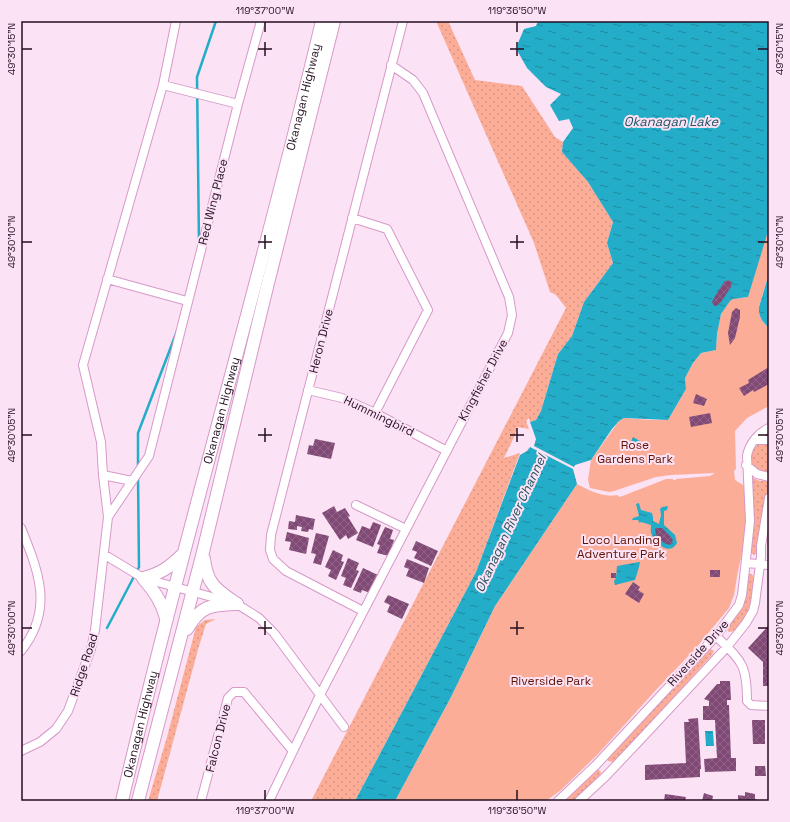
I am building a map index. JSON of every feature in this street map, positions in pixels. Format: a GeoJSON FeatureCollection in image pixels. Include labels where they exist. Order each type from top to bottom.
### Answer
{"type":"FeatureCollection","features":[{"type":"Feature","properties":{"kind":"highway","name":"Okanagan Highway"},"geometry":{"type":"LineString","coordinates":[[122,801],[182,555],[244,327],[322,21]]}},
{"type":"Feature","properties":{"kind":"highway","name":"Okanagan Highway"},"geometry":{"type":"LineString","coordinates":[[138,801],[182,636],[224,469],[266,291],[334,21]]}},
{"type":"Feature","properties":{"kind":"highway"},"geometry":{"type":"LineString","coordinates":[[203,552],[206,571],[210,582],[220,592],[237,604]]}},
{"type":"Feature","properties":{"kind":"highway"},"geometry":{"type":"LineString","coordinates":[[166,619],[159,598],[143,578],[156,575],[166,570],[182,555]]}},
{"type":"Feature","properties":{"kind":"highway"},"geometry":{"type":"LineString","coordinates":[[182,636],[192,620],[203,610],[215,605],[237,604]]}},
{"type":"Feature","properties":{"kind":"street"},"geometry":{"type":"LineString","coordinates":[[176,21],[163,86],[83,365],[101,442],[102,474],[108,517],[105,555],[143,578],[237,604],[259,618],[274,633],[344,726]]}},
{"type":"Feature","properties":{"kind":"street","name":"Red Wing Place"},"geometry":{"type":"LineString","coordinates":[[108,517],[149,456],[187,300],[261,21]]}},
{"type":"Feature","properties":{"kind":"street","name":"Heron Drive"},"geometry":{"type":"LineString","coordinates":[[363,612],[286,571],[273,559],[270,550],[271,535],[403,21]]}},
{"type":"Feature","properties":{"kind":"street","name":"Kingfisher Drive"},"geometry":{"type":"LineString","coordinates":[[320,695],[508,332],[512,315],[509,297],[423,93],[413,80],[391,65]]}},
{"type":"Feature","properties":{"kind":"street"},"geometry":{"type":"LineString","coordinates":[[163,86],[238,104]]}},
{"type":"Feature","properties":{"kind":"street"},"geometry":{"type":"LineString","coordinates":[[352,218],[387,229],[428,310],[375,413]]}},
{"type":"Feature","properties":{"kind":"street"},"geometry":{"type":"LineString","coordinates":[[107,279],[187,300]]}},
{"type":"Feature","properties":{"kind":"street","name":"Hummingbird"},"geometry":{"type":"LineString","coordinates":[[308,390],[342,398],[375,413],[447,451]]}},
{"type":"Feature","properties":{"kind":"street"},"geometry":{"type":"LineString","coordinates":[[755,440],[760,434],[769,428]]}},
{"type":"Feature","properties":{"kind":"street"},"geometry":{"type":"LineString","coordinates":[[755,440],[769,440]]}},
{"type":"Feature","properties":{"kind":"street","name":"Riverside Drive"},"geometry":{"type":"LineString","coordinates":[[558,801],[596,765],[716,636],[739,605],[742,595],[750,521],[746,465],[747,452],[755,440]]}},
{"type":"Feature","properties":{"kind":"street"},"geometry":{"type":"LineString","coordinates":[[746,465],[757,474],[769,477]]}},
{"type":"Feature","properties":{"kind":"street"},"geometry":{"type":"LineString","coordinates":[[102,474],[132,481]]}},
{"type":"Feature","properties":{"kind":"street","name":"Riverside Drive"},"geometry":{"type":"LineString","coordinates":[[579,801],[621,760],[727,647],[746,623],[756,603],[765,565],[760,546],[769,498]]}},
{"type":"Feature","properties":{"kind":"street"},"geometry":{"type":"LineString","coordinates":[[356,505],[406,529]]}},
{"type":"Feature","properties":{"kind":"street"},"geometry":{"type":"LineString","coordinates":[[21,528],[33,556],[40,582],[41,607],[37,625],[27,644],[21,651]]}},
{"type":"Feature","properties":{"kind":"street","name":"Ridge Road"},"geometry":{"type":"LineString","coordinates":[[21,751],[40,742],[56,729],[68,711],[91,649],[97,623],[105,555]]}},
{"type":"Feature","properties":{"kind":"street"},"geometry":{"type":"LineString","coordinates":[[746,563],[765,565]]}},
{"type":"Feature","properties":{"kind":"street"},"geometry":{"type":"LineString","coordinates":[[716,636],[740,659],[747,681],[747,701],[751,705],[769,706]]}},
{"type":"Feature","properties":{"kind":"street","name":"Falcon Drive"},"geometry":{"type":"LineString","coordinates":[[201,801],[228,698],[234,692],[244,692],[292,750]]}},
{"type":"Feature","properties":{"kind":"street"},"geometry":{"type":"LineString","coordinates":[[269,801],[292,750],[320,695]]}},
{"type":"Feature","properties":{"kind":"green space"},"geometry":{"type":"Polygon","coordinates":[[[436,21],[448,21],[475,80],[522,86],[555,137],[563,142],[562,152],[588,182],[613,222],[607,243],[613,263],[584,302],[572,336],[558,354],[541,411],[536,420],[530,422],[529,418],[526,421],[529,429],[517,427],[515,435],[504,458],[520,453],[476,572],[355,801],[311,801],[566,308],[556,295],[550,292],[534,243],[436,21]]]}},
{"type":"Feature","properties":{"kind":"green space"},"geometry":{"type":"Polygon","coordinates":[[[769,228],[769,274],[759,306],[759,312],[764,323],[769,328],[769,406],[747,418],[735,431],[735,480],[746,487],[746,520],[745,540],[734,595],[729,608],[696,648],[598,754],[561,790],[546,801],[395,801],[451,697],[495,606],[577,484],[591,491],[612,496],[617,495],[620,497],[666,479],[676,480],[710,476],[715,473],[656,477],[609,492],[590,488],[588,480],[591,460],[619,421],[624,418],[668,420],[686,389],[685,378],[693,363],[701,353],[716,350],[719,322],[727,303],[732,299],[745,298],[769,228]]]}},
{"type":"Feature","properties":{"kind":"green space"},"geometry":{"type":"Polygon","coordinates":[[[761,443],[769,443],[769,471],[757,469],[753,466],[751,461],[752,451],[761,443]]]}},
{"type":"Feature","properties":{"kind":"green space"},"geometry":{"type":"Polygon","coordinates":[[[751,477],[760,481],[769,481],[757,552],[754,555],[750,552],[751,477]]]}},
{"type":"Feature","properties":{"kind":"green space"},"geometry":{"type":"Polygon","coordinates":[[[752,574],[754,578],[749,609],[737,628],[734,631],[729,632],[726,629],[741,607],[747,575],[752,574]]]}},
{"type":"Feature","properties":{"kind":"green space"},"geometry":{"type":"Polygon","coordinates":[[[216,619],[206,624],[157,801],[148,801],[167,737],[196,627],[205,620],[216,619]]]}},
{"type":"Feature","properties":{"kind":"green space"},"geometry":{"type":"Polygon","coordinates":[[[709,648],[714,651],[712,655],[620,756],[614,762],[608,761],[608,757],[643,721],[709,648]]]}},
{"type":"Feature","properties":{"kind":"green space"},"geometry":{"type":"Polygon","coordinates":[[[596,769],[601,772],[600,775],[574,801],[561,801],[596,769]]]}},
{"type":"Feature","properties":{"kind":"water","name":"Okanagan Lake"},"geometry":{"type":"Polygon","coordinates":[[[538,21],[769,21],[769,228],[748,297],[733,299],[721,314],[717,334],[716,350],[701,353],[693,363],[685,378],[686,389],[668,420],[624,418],[612,429],[591,460],[575,465],[574,467],[534,446],[536,439],[530,422],[536,420],[541,411],[558,354],[572,336],[584,302],[613,263],[607,243],[613,222],[588,182],[562,152],[563,142],[573,128],[569,119],[559,121],[550,105],[561,94],[546,87],[527,68],[518,52],[518,43],[524,29],[536,26],[538,21]]]}},
{"type":"Feature","properties":{"kind":"water"},"geometry":{"type":"Polygon","coordinates":[[[769,274],[769,328],[761,318],[759,307],[769,274]]]}},
{"type":"Feature","properties":{"kind":"water"},"geometry":{"type":"Polygon","coordinates":[[[633,437],[642,444],[629,449],[626,446],[631,442],[633,437]]]}},
{"type":"Feature","properties":{"kind":"water","name":"Okanagan River Channel"},"geometry":{"type":"Polygon","coordinates":[[[530,447],[573,469],[577,484],[495,606],[451,697],[395,801],[355,801],[476,572],[520,455],[527,451],[530,447]]]}},
{"type":"Feature","properties":{"kind":"water"},"geometry":{"type":"Polygon","coordinates":[[[639,503],[641,510],[652,513],[653,521],[659,524],[661,515],[660,509],[668,506],[667,510],[664,511],[664,525],[675,535],[677,543],[674,547],[667,549],[660,545],[652,535],[651,525],[640,523],[638,521],[639,520],[632,520],[633,518],[639,516],[636,504],[639,503]]]}},
{"type":"Feature","properties":{"kind":"water"},"geometry":{"type":"Polygon","coordinates":[[[640,562],[635,580],[615,585],[614,581],[616,578],[617,566],[640,562]]]}},
{"type":"Feature","properties":{"kind":"water"},"geometry":{"type":"Polygon","coordinates":[[[705,731],[713,731],[714,746],[706,746],[705,731]]]}},
{"type":"Feature","properties":{"kind":"building"},"geometry":{"type":"Polygon","coordinates":[[[728,280],[732,282],[731,287],[721,302],[714,306],[712,302],[714,298],[724,282],[728,280]]]}},
{"type":"Feature","properties":{"kind":"building"},"geometry":{"type":"Polygon","coordinates":[[[736,308],[740,310],[740,317],[735,338],[730,345],[728,333],[732,312],[736,308]]]}},
{"type":"Feature","properties":{"kind":"building"},"geometry":{"type":"Polygon","coordinates":[[[769,367],[769,384],[754,392],[753,390],[744,396],[739,388],[749,383],[748,380],[769,367]]]}},
{"type":"Feature","properties":{"kind":"building"},"geometry":{"type":"Polygon","coordinates":[[[696,394],[707,399],[704,406],[693,403],[696,394]]]}},
{"type":"Feature","properties":{"kind":"building"},"geometry":{"type":"Polygon","coordinates":[[[710,413],[712,423],[691,427],[689,417],[710,413]]]}},
{"type":"Feature","properties":{"kind":"building"},"geometry":{"type":"Polygon","coordinates":[[[315,439],[335,443],[331,459],[307,454],[309,445],[313,446],[315,439]]]}},
{"type":"Feature","properties":{"kind":"building"},"geometry":{"type":"Polygon","coordinates":[[[334,506],[337,512],[345,508],[350,516],[348,517],[358,533],[348,539],[346,535],[340,540],[322,513],[334,506]]]}},
{"type":"Feature","properties":{"kind":"building"},"geometry":{"type":"Polygon","coordinates":[[[296,515],[315,519],[313,530],[309,529],[308,532],[301,531],[302,527],[297,526],[297,530],[288,529],[289,521],[295,522],[296,515]]]}},
{"type":"Feature","properties":{"kind":"building"},"geometry":{"type":"Polygon","coordinates":[[[373,522],[381,525],[373,547],[356,540],[362,526],[370,529],[373,522]]]}},
{"type":"Feature","properties":{"kind":"building"},"geometry":{"type":"Polygon","coordinates":[[[385,527],[393,530],[390,539],[394,540],[389,556],[377,553],[380,545],[377,544],[385,527]]]}},
{"type":"Feature","properties":{"kind":"building"},"geometry":{"type":"Polygon","coordinates":[[[655,528],[662,528],[670,536],[673,540],[670,545],[664,543],[656,535],[655,528]]]}},
{"type":"Feature","properties":{"kind":"building"},"geometry":{"type":"Polygon","coordinates":[[[287,532],[309,538],[306,554],[289,550],[291,542],[285,541],[287,532]]]}},
{"type":"Feature","properties":{"kind":"building"},"geometry":{"type":"Polygon","coordinates":[[[316,533],[329,536],[321,565],[313,563],[316,554],[311,553],[316,533]]]}},
{"type":"Feature","properties":{"kind":"building"},"geometry":{"type":"Polygon","coordinates":[[[416,541],[438,551],[431,566],[414,558],[417,552],[412,550],[416,541]]]}},
{"type":"Feature","properties":{"kind":"building"},"geometry":{"type":"Polygon","coordinates":[[[333,550],[343,555],[341,561],[344,562],[336,580],[328,576],[331,570],[325,567],[333,550]]]}},
{"type":"Feature","properties":{"kind":"building"},"geometry":{"type":"Polygon","coordinates":[[[348,558],[359,563],[356,570],[359,571],[351,588],[343,585],[346,578],[341,576],[348,558]]]}},
{"type":"Feature","properties":{"kind":"building"},"geometry":{"type":"Polygon","coordinates":[[[407,559],[429,568],[424,583],[406,576],[409,569],[404,567],[407,559]]]}},
{"type":"Feature","properties":{"kind":"building"},"geometry":{"type":"Polygon","coordinates":[[[363,568],[378,575],[370,593],[362,590],[361,593],[353,590],[363,568]]]}},
{"type":"Feature","properties":{"kind":"building"},"geometry":{"type":"Polygon","coordinates":[[[710,570],[720,570],[720,577],[710,577],[710,570]]]}},
{"type":"Feature","properties":{"kind":"building"},"geometry":{"type":"Polygon","coordinates":[[[611,573],[616,573],[616,578],[611,578],[611,573]]]}},
{"type":"Feature","properties":{"kind":"building"},"geometry":{"type":"Polygon","coordinates":[[[633,582],[640,587],[638,590],[644,594],[639,603],[625,594],[633,582]]]}},
{"type":"Feature","properties":{"kind":"building"},"geometry":{"type":"Polygon","coordinates":[[[388,595],[409,604],[402,619],[387,612],[390,605],[384,602],[388,595]]]}},
{"type":"Feature","properties":{"kind":"building"},"geometry":{"type":"Polygon","coordinates":[[[769,625],[769,686],[763,686],[763,662],[748,648],[769,625]]]}},
{"type":"Feature","properties":{"kind":"building"},"geometry":{"type":"Polygon","coordinates":[[[720,681],[730,681],[731,700],[727,700],[727,705],[729,705],[731,758],[736,758],[736,771],[705,772],[704,759],[717,758],[715,720],[703,720],[703,706],[709,706],[709,701],[704,699],[717,684],[720,684],[720,681]]]}},
{"type":"Feature","properties":{"kind":"building"},"geometry":{"type":"Polygon","coordinates":[[[698,718],[701,769],[700,777],[645,780],[645,765],[686,763],[684,722],[689,722],[688,719],[698,718]]]}},
{"type":"Feature","properties":{"kind":"building"},"geometry":{"type":"Polygon","coordinates":[[[752,720],[765,720],[765,744],[753,744],[752,720]]]}},
{"type":"Feature","properties":{"kind":"building"},"geometry":{"type":"Polygon","coordinates":[[[755,766],[765,766],[766,776],[755,776],[755,766]]]}},
{"type":"Feature","properties":{"kind":"building"},"geometry":{"type":"Polygon","coordinates":[[[745,792],[755,794],[755,799],[760,801],[738,801],[738,795],[745,796],[745,792]]]}},
{"type":"Feature","properties":{"kind":"building"},"geometry":{"type":"Polygon","coordinates":[[[704,793],[713,796],[712,801],[702,801],[704,793]]]}},
{"type":"Feature","properties":{"kind":"building"},"geometry":{"type":"Polygon","coordinates":[[[665,794],[686,797],[685,801],[664,801],[665,794]]]}},
{"type":"Feature","properties":{"kind":"waterway"},"geometry":{"type":"LineString","coordinates":[[199,245],[197,77],[216,21]]}},
{"type":"Feature","properties":{"kind":"waterway"},"geometry":{"type":"LineString","coordinates":[[138,467],[138,433],[177,331]]}},
{"type":"Feature","properties":{"kind":"waterway"},"geometry":{"type":"LineString","coordinates":[[107,628],[139,567],[138,476]]}},
{"type":"Feature","properties":{"kind":"park label","name":"Rose Gardens Park"},"geometry":{"type":"Point","coordinates":[635,452]}},
{"type":"Feature","properties":{"kind":"park label","name":"Loco Landing Adventure Park"},"geometry":{"type":"Point","coordinates":[621,547]}},
{"type":"Feature","properties":{"kind":"park label","name":"Riverside Park"},"geometry":{"type":"Point","coordinates":[551,681]}}]}
